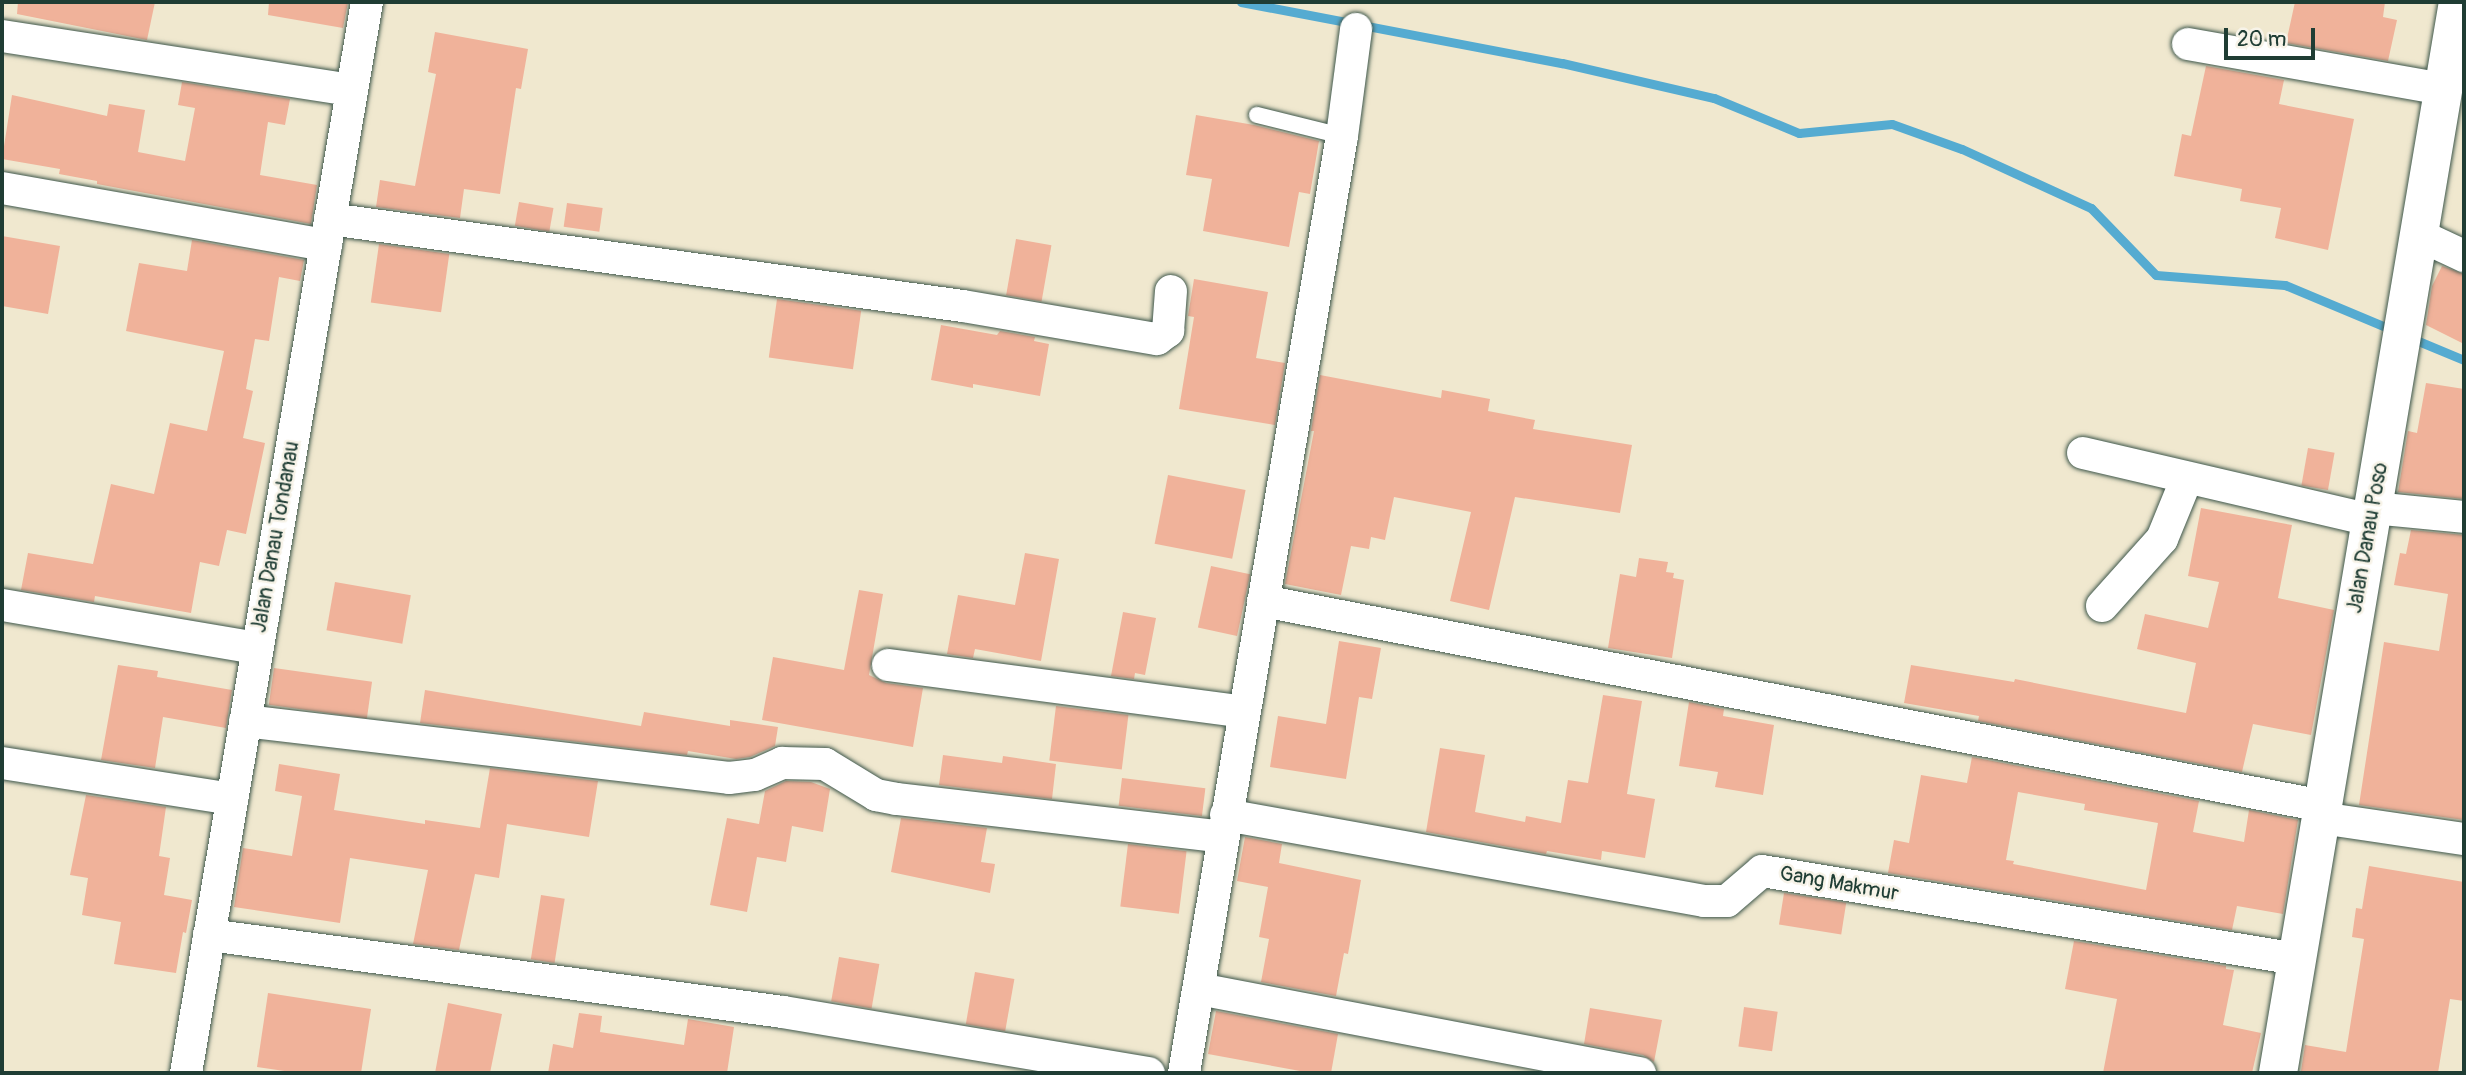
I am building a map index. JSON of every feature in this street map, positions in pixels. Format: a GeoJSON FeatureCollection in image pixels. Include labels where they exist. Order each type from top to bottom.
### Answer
{"type":"FeatureCollection","features":[{"type":"Feature","properties":{"kind":"street","name":"Jalan Danau Tondanau"},"geometry":{"type":"LineString","coordinates":[[186,1073],[367,2]]}},
{"type":"Feature","properties":{"kind":"street","name":"Jalan Danau Poso"},"geometry":{"type":"LineString","coordinates":[[2278,1073],[2458,2]]}},
{"type":"Feature","properties":{"kind":"street"},"geometry":{"type":"LineString","coordinates":[[1184,1073],[1342,136],[1356,29]]}},
{"type":"Feature","properties":{"kind":"street"},"geometry":{"type":"LineString","coordinates":[[2,36],[352,90]]}},
{"type":"Feature","properties":{"kind":"street"},"geometry":{"type":"LineString","coordinates":[[2188,44],[2444,89]]}},
{"type":"Feature","properties":{"kind":"street"},"geometry":{"type":"LineString","coordinates":[[2,188],[328,232],[963,306],[1157,339],[1168,331],[1171,291]]}},
{"type":"Feature","properties":{"kind":"street"},"geometry":{"type":"LineString","coordinates":[[2419,235],[2464,256]]}},
{"type":"Feature","properties":{"kind":"street"},"geometry":{"type":"LineString","coordinates":[[2083,453],[2187,478],[2372,514],[2464,517]]}},
{"type":"Feature","properties":{"kind":"street"},"geometry":{"type":"LineString","coordinates":[[2102,606],[2162,539],[2187,478]]}},
{"type":"Feature","properties":{"kind":"street"},"geometry":{"type":"LineString","coordinates":[[1263,601],[2464,839]]}},
{"type":"Feature","properties":{"kind":"street"},"geometry":{"type":"LineString","coordinates":[[2,605],[257,648]]}},
{"type":"Feature","properties":{"kind":"street"},"geometry":{"type":"LineString","coordinates":[[888,665],[1244,712]]}},
{"type":"Feature","properties":{"kind":"street","name":"Gang Makmur"},"geometry":{"type":"LineString","coordinates":[[245,721],[729,778],[755,775],[782,764],[825,764],[876,794],[897,799],[1225,826],[1704,901],[1727,901],[1762,871],[2297,959]]}},
{"type":"Feature","properties":{"kind":"street"},"geometry":{"type":"LineString","coordinates":[[2,762],[232,799]]}},
{"type":"Feature","properties":{"kind":"street"},"geometry":{"type":"LineString","coordinates":[[209,934],[783,1013],[1149,1073]]}},
{"type":"Feature","properties":{"kind":"street"},"geometry":{"type":"LineString","coordinates":[[1199,989],[1640,1073]]}},
{"type":"Feature","properties":{"kind":"lane"},"geometry":{"type":"LineString","coordinates":[[1257,115],[1342,136]]}},
{"type":"Feature","properties":{"kind":"building"},"geometry":{"type":"Polygon","coordinates":[[[18,2],[155,2],[147,40],[17,14],[18,2]]]}},
{"type":"Feature","properties":{"kind":"building"},"geometry":{"type":"Polygon","coordinates":[[[269,2],[348,2],[343,28],[268,15],[269,2]]]}},
{"type":"Feature","properties":{"kind":"building"},"geometry":{"type":"Polygon","coordinates":[[[2295,2],[2385,2],[2383,17],[2397,20],[2388,61],[2286,43],[2295,2]]]}},
{"type":"Feature","properties":{"kind":"building"},"geometry":{"type":"Polygon","coordinates":[[[435,32],[528,49],[521,89],[516,88],[500,194],[464,189],[460,218],[376,207],[380,180],[415,186],[436,74],[428,72],[435,32]]]}},
{"type":"Feature","properties":{"kind":"building"},"geometry":{"type":"Polygon","coordinates":[[[2206,66],[2284,80],[2279,104],[2354,119],[2328,250],[2275,238],[2281,208],[2240,201],[2242,189],[2174,176],[2182,134],[2191,136],[2206,66]]]}},
{"type":"Feature","properties":{"kind":"building"},"geometry":{"type":"Polygon","coordinates":[[[182,82],[290,99],[285,125],[268,122],[260,175],[317,185],[311,224],[97,184],[97,181],[59,174],[60,169],[2,159],[12,95],[107,116],[109,104],[145,110],[138,152],[185,161],[195,108],[178,105],[182,82]]]}},
{"type":"Feature","properties":{"kind":"building"},"geometry":{"type":"Polygon","coordinates":[[[1196,115],[1254,125],[1319,141],[1310,194],[1299,192],[1289,247],[1203,231],[1212,179],[1186,175],[1196,115]]]}},
{"type":"Feature","properties":{"kind":"building"},"geometry":{"type":"Polygon","coordinates":[[[519,202],[553,208],[549,232],[515,226],[519,202]]]}},
{"type":"Feature","properties":{"kind":"building"},"geometry":{"type":"Polygon","coordinates":[[[567,203],[603,208],[599,232],[564,227],[567,203]]]}},
{"type":"Feature","properties":{"kind":"building"},"geometry":{"type":"Polygon","coordinates":[[[2,236],[60,246],[48,314],[2,306],[2,236]]]}},
{"type":"Feature","properties":{"kind":"building"},"geometry":{"type":"Polygon","coordinates":[[[1016,239],[1051,245],[1042,301],[1006,295],[1016,239]]]}},
{"type":"Feature","properties":{"kind":"building"},"geometry":{"type":"Polygon","coordinates":[[[192,240],[304,260],[300,281],[279,277],[269,341],[255,339],[246,389],[253,391],[243,438],[265,443],[246,534],[227,530],[219,566],[200,562],[191,613],[95,596],[94,602],[21,590],[28,553],[93,564],[111,484],[154,494],[170,423],[207,431],[224,351],[126,331],[139,263],[187,271],[192,240]]]}},
{"type":"Feature","properties":{"kind":"building"},"geometry":{"type":"Polygon","coordinates":[[[379,244],[449,254],[441,312],[371,302],[379,244]]]}},
{"type":"Feature","properties":{"kind":"building"},"geometry":{"type":"Polygon","coordinates":[[[2442,266],[2464,274],[2464,344],[2426,325],[2432,286],[2442,266]]]}},
{"type":"Feature","properties":{"kind":"building"},"geometry":{"type":"Polygon","coordinates":[[[1194,279],[1268,292],[1256,358],[1285,363],[1275,425],[1179,409],[1194,317],[1188,316],[1194,279]]]}},
{"type":"Feature","properties":{"kind":"building"},"geometry":{"type":"Polygon","coordinates":[[[777,299],[861,311],[853,369],[769,357],[777,299]]]}},
{"type":"Feature","properties":{"kind":"building"},"geometry":{"type":"Polygon","coordinates":[[[941,325],[997,335],[1000,331],[1035,337],[1034,341],[1049,344],[1040,396],[973,384],[973,388],[931,380],[941,325]]]}},
{"type":"Feature","properties":{"kind":"building"},"geometry":{"type":"Polygon","coordinates":[[[1320,375],[1441,398],[1442,390],[1490,399],[1488,411],[1535,420],[1533,429],[1632,445],[1620,513],[1515,497],[1489,610],[1450,601],[1471,512],[1394,497],[1385,540],[1371,537],[1369,549],[1351,546],[1341,595],[1285,584],[1314,431],[1311,431],[1320,375]]]}},
{"type":"Feature","properties":{"kind":"building"},"geometry":{"type":"Polygon","coordinates":[[[2426,383],[2464,389],[2464,499],[2398,492],[2408,431],[2417,433],[2426,383]]]}},
{"type":"Feature","properties":{"kind":"building"},"geometry":{"type":"Polygon","coordinates":[[[2308,448],[2335,453],[2328,490],[2301,485],[2308,448]]]}},
{"type":"Feature","properties":{"kind":"building"},"geometry":{"type":"Polygon","coordinates":[[[1168,475],[1246,490],[1232,559],[1155,544],[1168,475]]]}},
{"type":"Feature","properties":{"kind":"building"},"geometry":{"type":"Polygon","coordinates":[[[2201,508],[2292,525],[2278,598],[2334,610],[2311,735],[2253,724],[2242,772],[1978,721],[1979,716],[1904,703],[1911,665],[2014,682],[2015,679],[2186,713],[2196,663],[2137,649],[2145,614],[2208,628],[2219,582],[2188,576],[2201,508]]]}},
{"type":"Feature","properties":{"kind":"building"},"geometry":{"type":"Polygon","coordinates":[[[2411,530],[2464,535],[2464,820],[2359,805],[2384,642],[2439,651],[2448,594],[2394,585],[2400,553],[2406,554],[2411,530]]]}},
{"type":"Feature","properties":{"kind":"building"},"geometry":{"type":"Polygon","coordinates":[[[1025,553],[1059,559],[1041,661],[975,649],[973,658],[947,654],[958,595],[1015,605],[1025,553]]]}},
{"type":"Feature","properties":{"kind":"building"},"geometry":{"type":"Polygon","coordinates":[[[1639,558],[1668,562],[1666,572],[1674,573],[1673,578],[1684,580],[1672,658],[1608,648],[1620,574],[1636,577],[1639,558]]]}},
{"type":"Feature","properties":{"kind":"building"},"geometry":{"type":"Polygon","coordinates":[[[1211,566],[1250,574],[1237,636],[1198,628],[1211,566]]]}},
{"type":"Feature","properties":{"kind":"building"},"geometry":{"type":"Polygon","coordinates":[[[335,582],[411,595],[402,644],[326,630],[335,582]]]}},
{"type":"Feature","properties":{"kind":"building"},"geometry":{"type":"Polygon","coordinates":[[[859,590],[883,594],[869,675],[886,683],[923,688],[913,747],[762,720],[773,657],[844,670],[859,590]]]}},
{"type":"Feature","properties":{"kind":"building"},"geometry":{"type":"Polygon","coordinates":[[[1123,612],[1156,618],[1145,675],[1135,673],[1134,679],[1111,676],[1123,612]]]}},
{"type":"Feature","properties":{"kind":"building"},"geometry":{"type":"Polygon","coordinates":[[[1339,641],[1381,648],[1372,699],[1359,697],[1346,779],[1270,767],[1278,716],[1326,724],[1339,641]]]}},
{"type":"Feature","properties":{"kind":"building"},"geometry":{"type":"Polygon","coordinates":[[[118,665],[158,671],[157,677],[232,690],[226,728],[163,717],[155,768],[101,760],[118,665]]]}},
{"type":"Feature","properties":{"kind":"building"},"geometry":{"type":"Polygon","coordinates":[[[274,668],[372,682],[367,718],[269,705],[274,668]]]}},
{"type":"Feature","properties":{"kind":"building"},"geometry":{"type":"Polygon","coordinates":[[[425,690],[641,726],[644,712],[730,726],[730,720],[778,727],[775,746],[750,757],[736,759],[688,751],[687,755],[420,723],[425,690]]]}},
{"type":"Feature","properties":{"kind":"building"},"geometry":{"type":"Polygon","coordinates":[[[1603,695],[1642,701],[1627,794],[1655,799],[1645,858],[1602,851],[1601,860],[1547,851],[1546,854],[1426,832],[1440,748],[1485,755],[1475,812],[1525,822],[1526,816],[1561,823],[1568,780],[1588,783],[1603,695]]]}},
{"type":"Feature","properties":{"kind":"building"},"geometry":{"type":"Polygon","coordinates":[[[1689,702],[1724,709],[1723,716],[1774,725],[1763,795],[1715,787],[1718,772],[1679,766],[1689,702]]]}},
{"type":"Feature","properties":{"kind":"building"},"geometry":{"type":"Polygon","coordinates":[[[1056,706],[1128,715],[1122,769],[1049,761],[1056,706]]]}},
{"type":"Feature","properties":{"kind":"building"},"geometry":{"type":"Polygon","coordinates":[[[943,755],[1002,763],[1003,756],[1056,764],[1052,799],[939,785],[943,755]]]}},
{"type":"Feature","properties":{"kind":"building"},"geometry":{"type":"Polygon","coordinates":[[[1972,757],[2199,801],[2193,832],[2244,842],[2249,810],[2298,820],[2283,914],[2237,906],[2232,930],[1888,873],[1894,840],[1909,843],[1921,775],[1967,783],[1972,757]],[[2018,792],[2006,860],[2014,861],[2013,864],[2146,890],[2158,823],[2084,810],[2085,804],[2018,792]]]}},
{"type":"Feature","properties":{"kind":"building"},"geometry":{"type":"Polygon","coordinates":[[[279,764],[340,774],[334,810],[425,824],[425,820],[480,828],[490,768],[598,781],[589,837],[507,824],[499,878],[475,874],[459,950],[413,944],[428,870],[350,858],[340,923],[234,907],[243,848],[292,856],[302,796],[275,791],[279,764]]]}},
{"type":"Feature","properties":{"kind":"building"},"geometry":{"type":"Polygon","coordinates":[[[1122,778],[1205,788],[1202,816],[1119,806],[1122,778]]]}},
{"type":"Feature","properties":{"kind":"building"},"geometry":{"type":"Polygon","coordinates":[[[786,781],[811,782],[830,789],[823,832],[792,826],[786,862],[757,857],[747,912],[710,905],[727,818],[759,824],[765,791],[786,781]]]}},
{"type":"Feature","properties":{"kind":"building"},"geometry":{"type":"Polygon","coordinates":[[[86,795],[166,807],[159,856],[170,858],[164,895],[192,900],[176,973],[114,964],[121,922],[82,915],[88,878],[70,875],[86,795]]]}},
{"type":"Feature","properties":{"kind":"building"},"geometry":{"type":"Polygon","coordinates":[[[901,818],[987,828],[981,862],[995,864],[990,893],[891,872],[901,818]]]}},
{"type":"Feature","properties":{"kind":"building"},"geometry":{"type":"Polygon","coordinates":[[[1245,837],[1282,844],[1279,863],[1361,880],[1348,954],[1344,953],[1336,996],[1261,982],[1269,939],[1259,937],[1268,887],[1237,881],[1245,837]]]}},
{"type":"Feature","properties":{"kind":"building"},"geometry":{"type":"Polygon","coordinates":[[[1128,844],[1187,851],[1179,914],[1120,907],[1128,844]]]}},
{"type":"Feature","properties":{"kind":"building"},"geometry":{"type":"Polygon","coordinates":[[[2369,866],[2464,882],[2464,1001],[2450,999],[2438,1073],[2301,1071],[2305,1045],[2346,1052],[2364,939],[2352,937],[2356,908],[2362,909],[2369,866]]]}},
{"type":"Feature","properties":{"kind":"building"},"geometry":{"type":"Polygon","coordinates":[[[1784,893],[1846,903],[1841,934],[1779,925],[1784,893]]]}},
{"type":"Feature","properties":{"kind":"building"},"geometry":{"type":"Polygon","coordinates":[[[541,895],[565,899],[555,963],[531,959],[541,895]]]}},
{"type":"Feature","properties":{"kind":"building"},"geometry":{"type":"Polygon","coordinates":[[[2074,941],[2226,966],[2226,969],[2234,970],[2223,1025],[2261,1033],[2252,1073],[2103,1073],[2117,999],[2065,989],[2074,941]]]}},
{"type":"Feature","properties":{"kind":"building"},"geometry":{"type":"Polygon","coordinates":[[[839,957],[879,964],[872,1008],[831,1001],[839,957]]]}},
{"type":"Feature","properties":{"kind":"building"},"geometry":{"type":"Polygon","coordinates":[[[975,972],[1014,979],[1005,1031],[966,1024],[975,972]]]}},
{"type":"Feature","properties":{"kind":"building"},"geometry":{"type":"Polygon","coordinates":[[[268,993],[371,1009],[361,1073],[298,1073],[257,1067],[268,993]]]}},
{"type":"Feature","properties":{"kind":"building"},"geometry":{"type":"Polygon","coordinates":[[[448,1003],[502,1014],[490,1073],[435,1073],[448,1003]]]}},
{"type":"Feature","properties":{"kind":"building"},"geometry":{"type":"Polygon","coordinates":[[[1744,1007],[1778,1012],[1772,1051],[1738,1047],[1744,1007]]]}},
{"type":"Feature","properties":{"kind":"building"},"geometry":{"type":"Polygon","coordinates":[[[1590,1008],[1662,1020],[1654,1062],[1643,1055],[1584,1044],[1590,1008]]]}},
{"type":"Feature","properties":{"kind":"building"},"geometry":{"type":"Polygon","coordinates":[[[1216,1011],[1338,1034],[1331,1073],[1311,1073],[1208,1054],[1216,1011]]]}},
{"type":"Feature","properties":{"kind":"building"},"geometry":{"type":"Polygon","coordinates":[[[579,1013],[602,1016],[600,1032],[684,1045],[688,1019],[734,1027],[727,1073],[548,1073],[553,1044],[573,1048],[579,1013]]]}},
{"type":"Feature","properties":{"kind":"waterway"},"geometry":{"type":"LineString","coordinates":[[1241,2],[1562,63],[1714,98],[1799,133],[1892,124],[1962,149],[2091,208],[2156,275],[2285,285],[2395,331]]}},
{"type":"Feature","properties":{"kind":"waterway"},"geometry":{"type":"LineString","coordinates":[[2411,338],[2464,360]]}}]}
